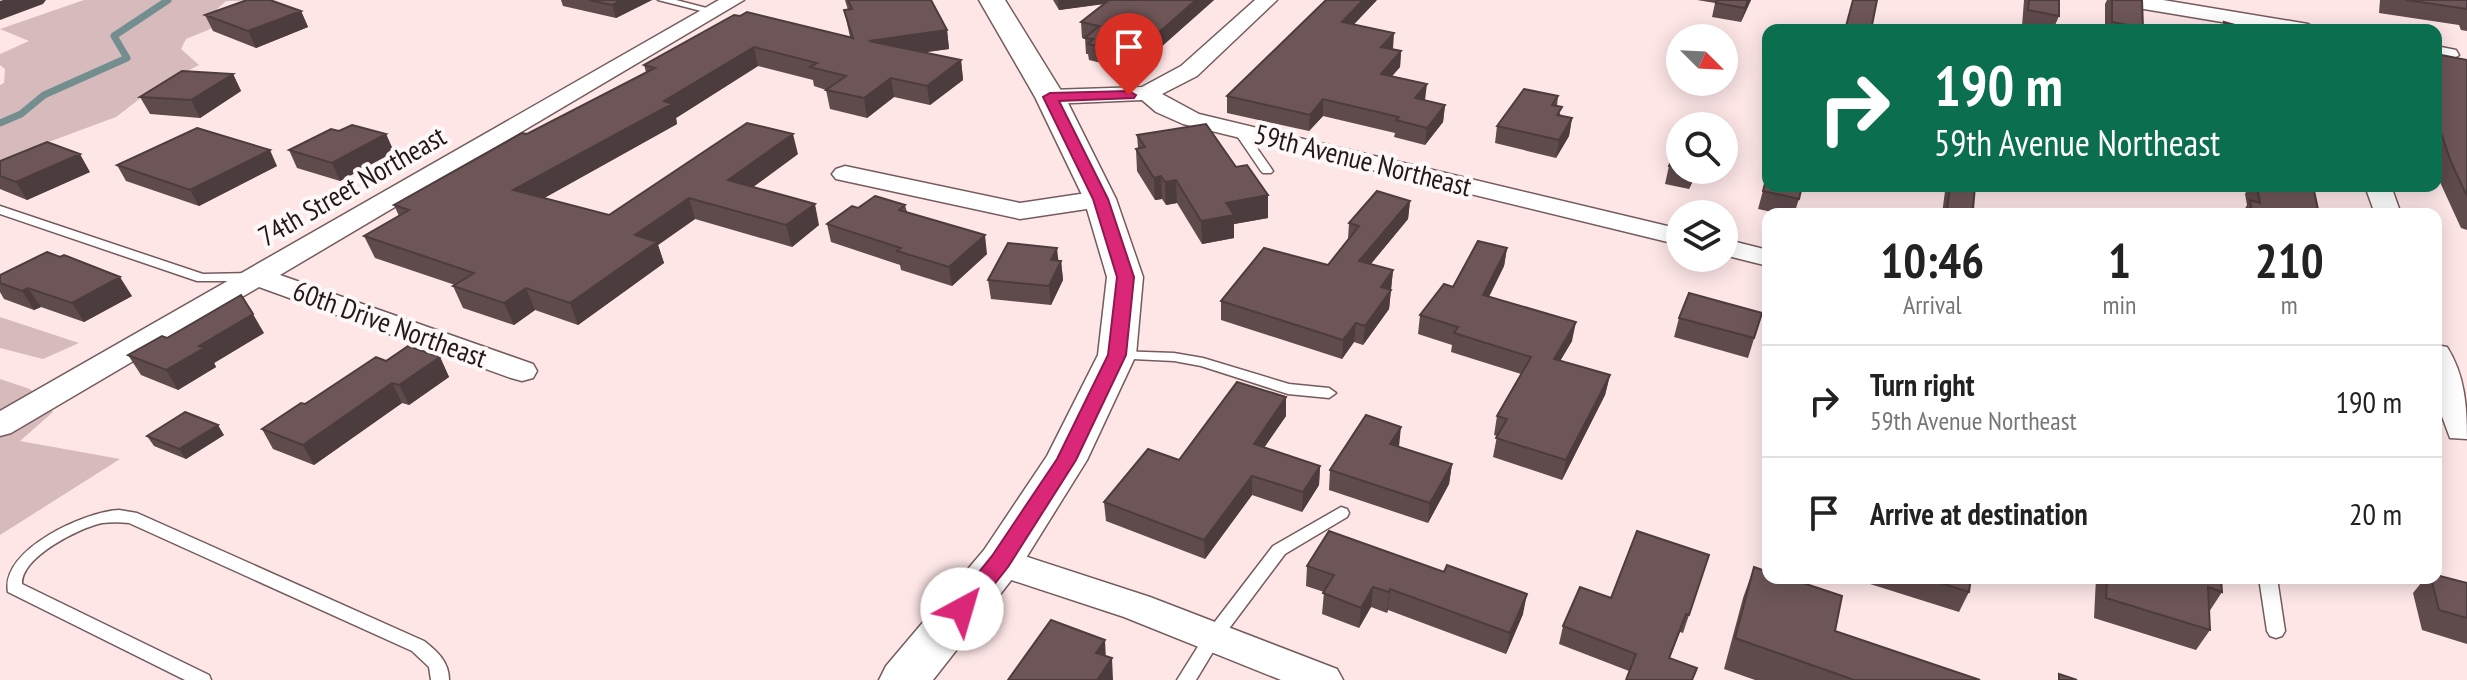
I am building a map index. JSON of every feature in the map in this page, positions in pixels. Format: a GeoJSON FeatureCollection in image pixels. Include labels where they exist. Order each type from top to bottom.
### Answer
{"type":"FeatureCollection","features":[{"type":"Feature","properties":{"kind":"street"},"geometry":{"type":"LineString","coordinates":[[904,680],[1000,562],[1066,460],[1117,355],[1125,277],[1100,199],[1050,97],[992,0]]}},
{"type":"Feature","properties":{"kind":"street"},"geometry":{"type":"LineString","coordinates":[[1050,97],[1111,97],[1147,93],[1189,71],[1267,0]]}},
{"type":"Feature","properties":{"kind":"street"},"geometry":{"type":"LineString","coordinates":[[2126,0],[2272,24]]}},
{"type":"Feature","properties":{"kind":"street","name":"74th Street Northeast"},"geometry":{"type":"LineString","coordinates":[[0,425],[724,6]]}},
{"type":"Feature","properties":{"kind":"street","name":"59th Avenue Northeast"},"geometry":{"type":"LineString","coordinates":[[1147,93],[1164,107],[1191,119],[1666,234]]}},
{"type":"Feature","properties":{"kind":"street"},"geometry":{"type":"LineString","coordinates":[[845,174],[1020,211],[1100,199]]}},
{"type":"Feature","properties":{"kind":"street"},"geometry":{"type":"LineString","coordinates":[[1738,250],[1762,256]]}},
{"type":"Feature","properties":{"kind":"street","name":"60th Drive Northeast"},"geometry":{"type":"LineString","coordinates":[[258,277],[522,371]]}},
{"type":"Feature","properties":{"kind":"street"},"geometry":{"type":"LineString","coordinates":[[2442,378],[2455,429]]}},
{"type":"Feature","properties":{"kind":"street"},"geometry":{"type":"LineString","coordinates":[[1000,562],[1137,607],[1323,680]]}},
{"type":"Feature","properties":{"kind":"lane"},"geometry":{"type":"LineString","coordinates":[[663,0],[724,6]]}},
{"type":"Feature","properties":{"kind":"lane"},"geometry":{"type":"LineString","coordinates":[[1239,130],[1267,171]]}},
{"type":"Feature","properties":{"kind":"lane"},"geometry":{"type":"LineString","coordinates":[[0,210],[202,278],[258,277]]}},
{"type":"Feature","properties":{"kind":"lane"},"geometry":{"type":"LineString","coordinates":[[1117,355],[1174,357],[1203,362],[1288,389],[1329,393]]}},
{"type":"Feature","properties":{"kind":"lane"},"geometry":{"type":"LineString","coordinates":[[1186,680],[1213,637],[1279,550],[1341,513]]}},
{"type":"Feature","properties":{"kind":"lane"},"geometry":{"type":"LineString","coordinates":[[202,680],[14,587],[11,581],[15,569],[49,541],[84,523],[111,516],[131,517],[418,646],[434,658],[441,669],[440,680]]}},
{"type":"Feature","properties":{"kind":"lane"},"geometry":{"type":"LineString","coordinates":[[2269,584],[2276,631]]}},
{"type":"Feature","properties":{"kind":"shaded area"},"geometry":{"type":"Polygon","coordinates":[[[84,0],[281,0],[226,1],[213,13],[237,18],[186,39],[181,49],[199,65],[154,88],[116,117],[0,160],[0,85],[4,83],[5,69],[0,65],[0,54],[29,41],[0,29],[84,0]]]}},
{"type":"Feature","properties":{"kind":"shaded area"},"geometry":{"type":"Polygon","coordinates":[[[0,317],[79,343],[43,359],[0,348],[0,317]]]}},
{"type":"Feature","properties":{"kind":"shaded area"},"geometry":{"type":"Polygon","coordinates":[[[0,379],[30,389],[53,412],[20,441],[120,459],[0,535],[0,379]]]}},
{"type":"Feature","properties":{"kind":"building"},"geometry":{"type":"Polygon","coordinates":[[[247,0],[270,0],[301,11],[248,31],[205,15],[247,0]]]}},
{"type":"Feature","properties":{"kind":"building"},"geometry":{"type":"Polygon","coordinates":[[[589,0],[622,0],[612,5],[589,0]]]}},
{"type":"Feature","properties":{"kind":"building"},"geometry":{"type":"Polygon","coordinates":[[[848,0],[931,0],[947,30],[869,41],[961,60],[927,86],[891,78],[864,98],[826,90],[846,76],[810,67],[817,63],[754,47],[664,101],[672,104],[513,190],[609,215],[747,123],[793,134],[728,180],[815,204],[786,225],[689,198],[635,235],[657,242],[570,303],[526,288],[504,303],[453,286],[474,273],[364,236],[409,210],[394,205],[522,133],[527,134],[655,68],[644,65],[734,15],[747,12],[853,38],[844,10],[852,9],[848,0]]]}},
{"type":"Feature","properties":{"kind":"building"},"geometry":{"type":"Polygon","coordinates":[[[1109,0],[1196,0],[1134,54],[1088,44],[1093,39],[1085,38],[1099,26],[1081,22],[1109,0]]]}},
{"type":"Feature","properties":{"kind":"building"},"geometry":{"type":"Polygon","coordinates":[[[1326,0],[1363,0],[1342,22],[1394,33],[1381,47],[1401,51],[1381,74],[1427,84],[1415,98],[1445,105],[1427,128],[1396,120],[1399,117],[1323,99],[1310,115],[1227,96],[1326,0]]]}},
{"type":"Feature","properties":{"kind":"building"},"geometry":{"type":"Polygon","coordinates":[[[1717,0],[1748,0],[1745,8],[1716,3],[1717,0]]]}},
{"type":"Feature","properties":{"kind":"building"},"geometry":{"type":"Polygon","coordinates":[[[1853,0],[1877,0],[1872,24],[1847,24],[1853,0]]]}},
{"type":"Feature","properties":{"kind":"building"},"geometry":{"type":"Polygon","coordinates":[[[2029,0],[2059,0],[2059,16],[2028,10],[2029,0]]]}},
{"type":"Feature","properties":{"kind":"building"},"geometry":{"type":"Polygon","coordinates":[[[2112,0],[2142,0],[2143,24],[2112,22],[2112,0]]]}},
{"type":"Feature","properties":{"kind":"building"},"geometry":{"type":"Polygon","coordinates":[[[2406,0],[2467,0],[2467,9],[2406,0]]]}},
{"type":"Feature","properties":{"kind":"building"},"geometry":{"type":"Polygon","coordinates":[[[2442,55],[2467,60],[2467,196],[2442,136],[2442,55]]]}},
{"type":"Feature","properties":{"kind":"building"},"geometry":{"type":"Polygon","coordinates":[[[182,71],[233,74],[191,100],[140,97],[182,71]]]}},
{"type":"Feature","properties":{"kind":"building"},"geometry":{"type":"Polygon","coordinates":[[[1524,89],[1558,96],[1552,105],[1562,107],[1557,115],[1572,118],[1559,140],[1497,126],[1524,89]]]}},
{"type":"Feature","properties":{"kind":"building"},"geometry":{"type":"Polygon","coordinates":[[[1206,124],[1236,167],[1247,165],[1268,195],[1226,203],[1234,215],[1201,221],[1176,180],[1165,182],[1161,176],[1154,178],[1136,149],[1145,147],[1137,135],[1206,124]]]}},
{"type":"Feature","properties":{"kind":"building"},"geometry":{"type":"Polygon","coordinates":[[[352,125],[386,134],[332,163],[289,150],[331,129],[339,131],[352,125]]]}},
{"type":"Feature","properties":{"kind":"building"},"geometry":{"type":"Polygon","coordinates":[[[197,128],[270,150],[190,190],[117,165],[197,128]]]}},
{"type":"Feature","properties":{"kind":"building"},"geometry":{"type":"Polygon","coordinates":[[[47,142],[80,154],[16,182],[0,176],[0,161],[47,142]]]}},
{"type":"Feature","properties":{"kind":"building"},"geometry":{"type":"Polygon","coordinates":[[[1377,191],[1410,201],[1359,261],[1393,270],[1381,287],[1391,290],[1365,326],[1356,323],[1343,340],[1221,301],[1264,248],[1328,265],[1359,226],[1349,223],[1377,191]]]}},
{"type":"Feature","properties":{"kind":"building"},"geometry":{"type":"Polygon","coordinates":[[[1768,192],[1801,192],[1799,199],[1768,192]]]}},
{"type":"Feature","properties":{"kind":"building"},"geometry":{"type":"Polygon","coordinates":[[[1949,192],[1974,192],[1973,208],[1947,208],[1949,192]]]}},
{"type":"Feature","properties":{"kind":"building"},"geometry":{"type":"Polygon","coordinates":[[[2258,192],[2314,192],[2318,208],[2251,208],[2250,200],[2260,203],[2258,192]]]}},
{"type":"Feature","properties":{"kind":"building"},"geometry":{"type":"Polygon","coordinates":[[[875,196],[905,205],[899,210],[985,235],[949,267],[827,224],[852,206],[858,208],[875,196]]]}},
{"type":"Feature","properties":{"kind":"building"},"geometry":{"type":"Polygon","coordinates":[[[1478,241],[1507,248],[1483,295],[1576,322],[1554,359],[1610,375],[1566,460],[1496,438],[1507,419],[1497,416],[1531,357],[1454,333],[1458,327],[1420,315],[1444,284],[1453,287],[1478,241]]]}},
{"type":"Feature","properties":{"kind":"building"},"geometry":{"type":"Polygon","coordinates":[[[1008,243],[1057,248],[1051,260],[1061,261],[1049,286],[988,280],[1008,243]]]}},
{"type":"Feature","properties":{"kind":"building"},"geometry":{"type":"Polygon","coordinates":[[[47,252],[60,257],[64,255],[120,277],[72,303],[28,288],[22,291],[0,283],[0,275],[47,252]]]}},
{"type":"Feature","properties":{"kind":"building"},"geometry":{"type":"Polygon","coordinates":[[[1689,293],[1762,313],[1754,338],[1679,318],[1689,293]]]}},
{"type":"Feature","properties":{"kind":"building"},"geometry":{"type":"Polygon","coordinates":[[[241,295],[253,314],[166,370],[128,355],[162,336],[167,338],[241,295]]]}},
{"type":"Feature","properties":{"kind":"building"},"geometry":{"type":"Polygon","coordinates":[[[408,346],[440,357],[399,385],[392,383],[303,445],[262,429],[376,357],[386,361],[408,346]]]}},
{"type":"Feature","properties":{"kind":"building"},"geometry":{"type":"Polygon","coordinates":[[[1237,382],[1286,397],[1254,444],[1320,466],[1303,492],[1252,476],[1204,540],[1104,502],[1148,449],[1179,460],[1237,382]]]}},
{"type":"Feature","properties":{"kind":"building"},"geometry":{"type":"Polygon","coordinates":[[[185,412],[218,425],[179,449],[147,436],[185,412]]]}},
{"type":"Feature","properties":{"kind":"building"},"geometry":{"type":"Polygon","coordinates":[[[1366,415],[1401,427],[1390,444],[1452,464],[1430,503],[1330,470],[1366,415]]]}},
{"type":"Feature","properties":{"kind":"building"},"geometry":{"type":"Polygon","coordinates":[[[1329,531],[1444,572],[1447,565],[1527,594],[1510,633],[1390,589],[1389,592],[1373,587],[1361,608],[1323,593],[1334,575],[1307,566],[1329,531]]]}},
{"type":"Feature","properties":{"kind":"building"},"geometry":{"type":"Polygon","coordinates":[[[1637,531],[1709,555],[1689,615],[1686,614],[1669,658],[1697,668],[1692,680],[1626,680],[1636,654],[1563,626],[1580,587],[1611,598],[1637,531]]]}},
{"type":"Feature","properties":{"kind":"building"},"geometry":{"type":"Polygon","coordinates":[[[1754,567],[1762,570],[1762,584],[1806,584],[1842,596],[1835,631],[1980,680],[1854,680],[1735,638],[1754,567]]]}},
{"type":"Feature","properties":{"kind":"building"},"geometry":{"type":"Polygon","coordinates":[[[2442,577],[2467,583],[2467,618],[2439,610],[2432,584],[2442,584],[2442,577]]]}},
{"type":"Feature","properties":{"kind":"building"},"geometry":{"type":"Polygon","coordinates":[[[1944,584],[1970,584],[1969,592],[1944,584]]]}},
{"type":"Feature","properties":{"kind":"building"},"geometry":{"type":"Polygon","coordinates":[[[2107,584],[2221,584],[2222,592],[2208,587],[2210,630],[2106,598],[2107,584]]]}},
{"type":"Feature","properties":{"kind":"building"},"geometry":{"type":"Polygon","coordinates":[[[1051,620],[1105,640],[1096,653],[1112,658],[1097,680],[1008,680],[1051,620]]]}},
{"type":"Feature","properties":{"kind":"building"},"geometry":{"type":"Polygon","coordinates":[[[2059,674],[2077,680],[2059,680],[2059,674]]]}},
{"type":"Feature","properties":{"kind":"waterway"},"geometry":{"type":"LineString","coordinates":[[0,123],[21,114],[44,95],[127,58],[114,36],[168,0]]}},
{"type":"Feature","properties":{"kind":"route"},"geometry":{"type":"LineString","coordinates":[[962,609],[1000,562],[1066,460],[1117,355],[1125,277],[1100,199],[1050,97],[1129,95]]}}]}
